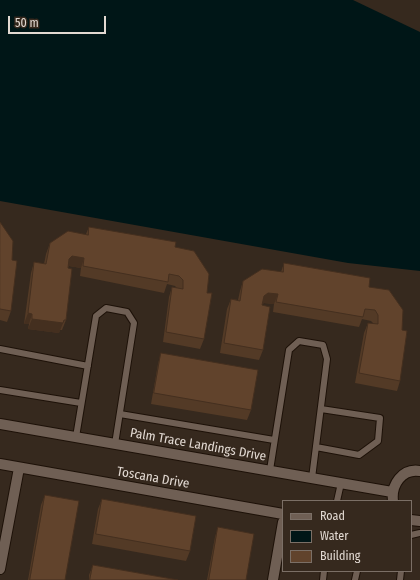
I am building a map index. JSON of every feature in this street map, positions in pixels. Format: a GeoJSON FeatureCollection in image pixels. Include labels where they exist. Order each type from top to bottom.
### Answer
{"type":"FeatureCollection","features":[{"type":"Feature","properties":{"kind":"street","name":"Palm Trace Landings Drive"},"geometry":{"type":"LineString","coordinates":[[0,424],[341,483],[392,496]]}},
{"type":"Feature","properties":{"kind":"street","name":"Toscana Drive"},"geometry":{"type":"LineString","coordinates":[[0,464],[282,514]]}},
{"type":"Feature","properties":{"kind":"street"},"geometry":{"type":"LineString","coordinates":[[0,569],[19,468]]}},
{"type":"Feature","properties":{"kind":"street"},"geometry":{"type":"LineString","coordinates":[[392,496],[395,483],[401,476],[408,472],[420,471]]}},
{"type":"Feature","properties":{"kind":"street"},"geometry":{"type":"LineString","coordinates":[[273,580],[282,528]]}},
{"type":"Feature","properties":{"kind":"lane"},"geometry":{"type":"LineString","coordinates":[[76,437],[96,316],[106,308],[127,312],[134,323],[115,444]]}},
{"type":"Feature","properties":{"kind":"lane"},"geometry":{"type":"LineString","coordinates":[[270,470],[290,350],[299,341],[322,345],[327,359],[312,478]]}},
{"type":"Feature","properties":{"kind":"lane"},"geometry":{"type":"LineString","coordinates":[[0,349],[88,366]]}},
{"type":"Feature","properties":{"kind":"lane"},"geometry":{"type":"LineString","coordinates":[[0,390],[81,403]]}},
{"type":"Feature","properties":{"kind":"lane"},"geometry":{"type":"LineString","coordinates":[[316,447],[359,455],[378,442],[380,418],[321,409]]}},
{"type":"Feature","properties":{"kind":"lane"},"geometry":{"type":"LineString","coordinates":[[120,414],[274,440]]}},
{"type":"Feature","properties":{"kind":"lane"},"geometry":{"type":"LineString","coordinates":[[337,500],[341,483]]}},
{"type":"Feature","properties":{"kind":"water"},"geometry":{"type":"Polygon","coordinates":[[[0,0],[353,0],[420,32],[420,271],[348,263],[0,201],[0,0]]]}},
{"type":"Feature","properties":{"kind":"building"},"geometry":{"type":"Polygon","coordinates":[[[0,222],[13,241],[12,260],[17,261],[11,311],[0,309],[0,222]]]}},
{"type":"Feature","properties":{"kind":"building"},"geometry":{"type":"Polygon","coordinates":[[[89,227],[176,242],[175,247],[194,251],[209,274],[207,293],[212,293],[204,339],[166,332],[172,287],[183,289],[183,280],[179,276],[169,274],[168,282],[83,266],[84,258],[72,256],[69,259],[68,268],[72,269],[66,320],[64,320],[63,323],[32,319],[32,314],[28,313],[34,262],[46,264],[50,243],[68,231],[88,235],[89,227]]]}},
{"type":"Feature","properties":{"kind":"building"},"geometry":{"type":"Polygon","coordinates":[[[284,263],[370,278],[369,287],[389,290],[403,310],[402,330],[407,331],[400,381],[359,373],[368,323],[378,324],[378,315],[375,310],[365,309],[363,317],[276,302],[278,294],[268,293],[264,296],[262,305],[270,307],[263,350],[224,343],[231,299],[240,301],[243,281],[262,269],[283,272],[284,263]]]}},
{"type":"Feature","properties":{"kind":"building"},"geometry":{"type":"Polygon","coordinates":[[[161,353],[258,370],[251,410],[154,393],[161,353]]]}},
{"type":"Feature","properties":{"kind":"building"},"geometry":{"type":"Polygon","coordinates":[[[45,495],[79,501],[65,580],[30,580],[45,495]]]}},
{"type":"Feature","properties":{"kind":"building"},"geometry":{"type":"Polygon","coordinates":[[[102,499],[196,516],[190,551],[96,534],[102,499]]]}},
{"type":"Feature","properties":{"kind":"building"},"geometry":{"type":"Polygon","coordinates":[[[218,527],[254,534],[246,580],[209,580],[218,527]]]}},
{"type":"Feature","properties":{"kind":"building"},"geometry":{"type":"Polygon","coordinates":[[[93,565],[178,580],[90,580],[93,565]]]}}]}
